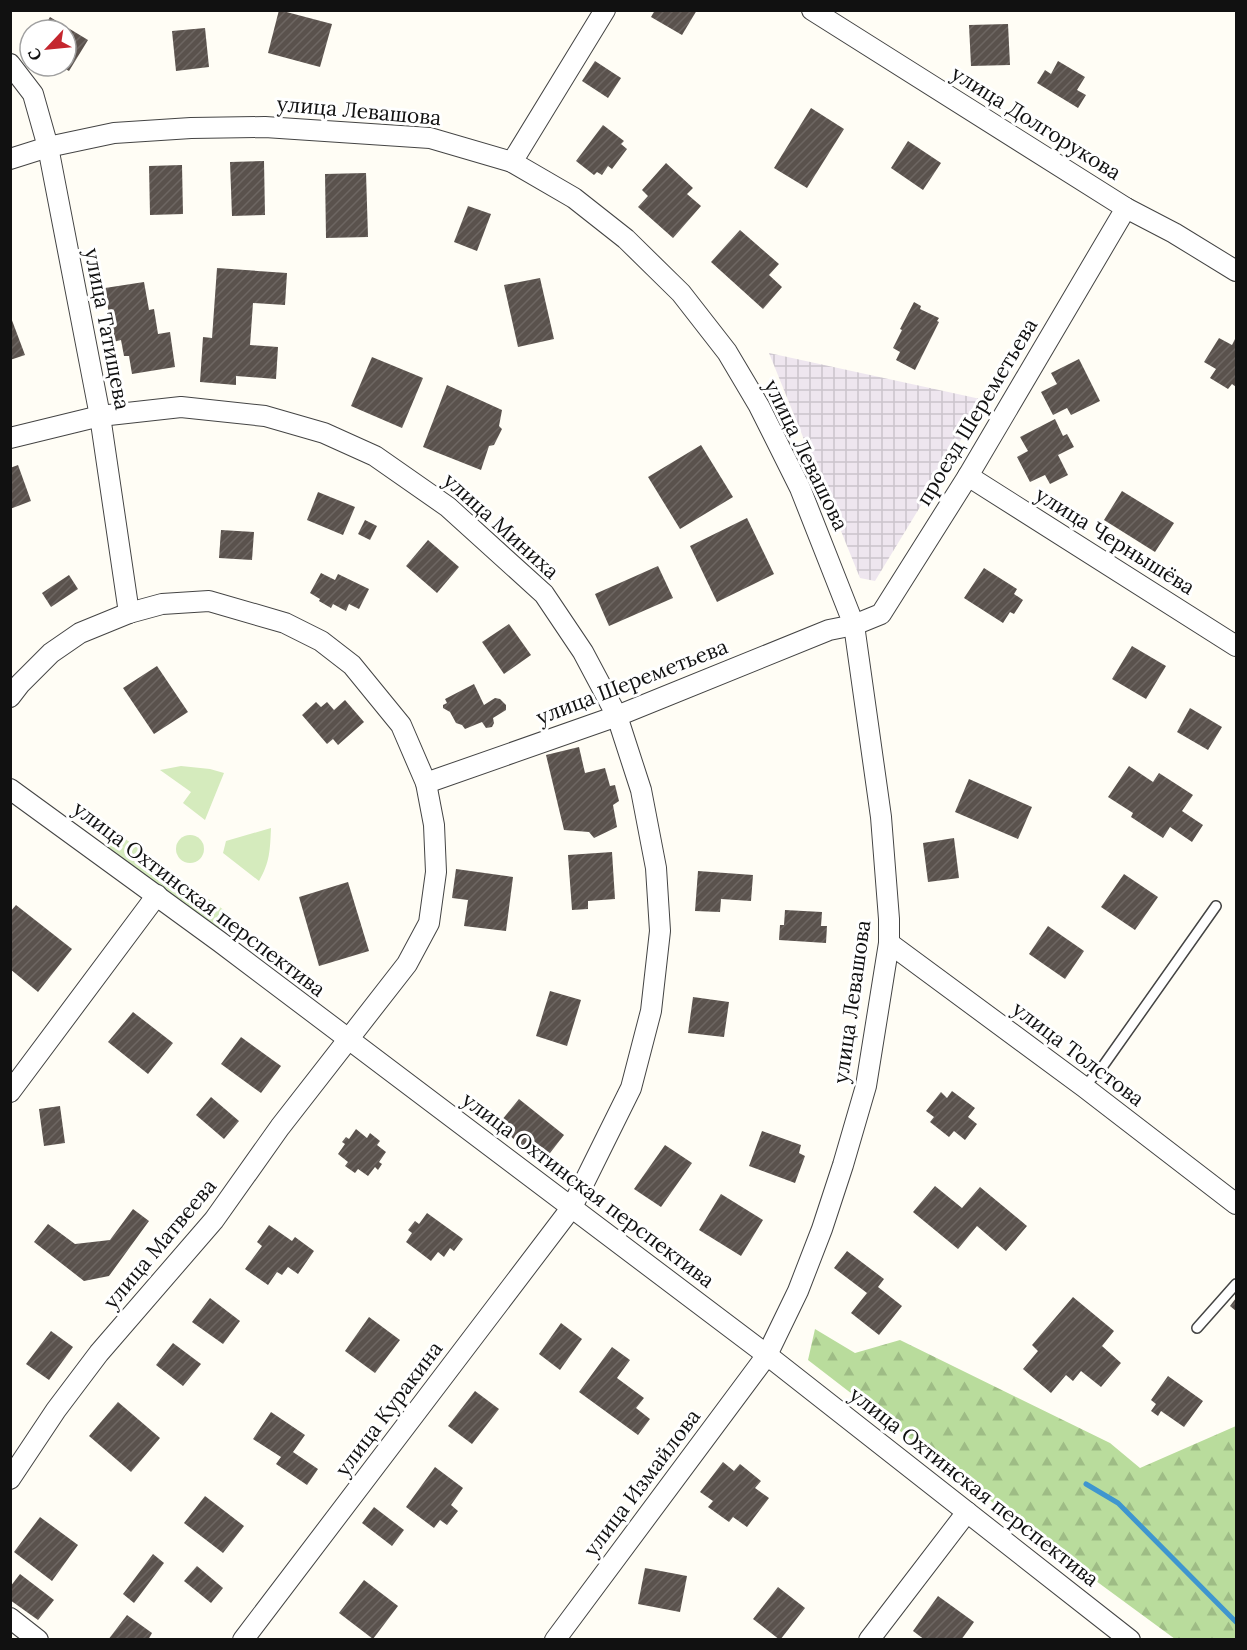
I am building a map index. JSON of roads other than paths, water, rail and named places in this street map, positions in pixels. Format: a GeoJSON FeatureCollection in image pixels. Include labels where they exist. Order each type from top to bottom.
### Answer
{"type":"FeatureCollection","features":[{"type":"Feature","properties":{"kind":"street"},"geometry":{"type":"LineString","coordinates":[[512,162],[605,10]]}},
{"type":"Feature","properties":{"kind":"street","name":"улица Долгорукова"},"geometry":{"type":"LineString","coordinates":[[812,10],[1126,208],[1174,233],[1236,271]]}},
{"type":"Feature","properties":{"kind":"street","name":"улица Татищева"},"geometry":{"type":"LineString","coordinates":[[10,64],[33,94],[48,147],[100,416],[129,613]]}},
{"type":"Feature","properties":{"kind":"street","name":"улица Левашова"},"geometry":{"type":"LineString","coordinates":[[10,159],[48,147],[114,133],[191,128],[265,127],[430,138],[512,162],[574,198],[626,239],[681,293],[727,352],[759,406],[800,488],[854,625],[881,817],[889,919],[889,943],[866,1086],[822,1229],[798,1292],[767,1355]]}},
{"type":"Feature","properties":{"kind":"street","name":"проезд Шереметьева"},"geometry":{"type":"LineString","coordinates":[[854,625],[881,614],[968,476],[1126,208]]}},
{"type":"Feature","properties":{"kind":"street","name":"улица Миниха"},"geometry":{"type":"LineString","coordinates":[[10,438],[100,416],[181,407],[266,416],[324,432],[375,456],[448,507],[544,594],[583,652],[617,716],[641,790],[656,868],[660,931],[651,1011],[631,1088],[572,1207]]}},
{"type":"Feature","properties":{"kind":"street","name":"улица Чернышёва"},"geometry":{"type":"LineString","coordinates":[[968,476],[1236,646]]}},
{"type":"Feature","properties":{"kind":"street","name":"улица Матвеева"},"geometry":{"type":"LineString","coordinates":[[10,697],[51,653],[80,633],[129,613],[162,604],[209,601],[285,622],[321,641],[352,665],[401,725],[426,783],[434,825],[436,872],[429,923],[407,964],[280,1127],[214,1220],[99,1353],[56,1410],[10,1479]]}},
{"type":"Feature","properties":{"kind":"street","name":"улица Шереметьева"},"geometry":{"type":"LineString","coordinates":[[426,783],[617,716],[829,630],[854,625]]}},
{"type":"Feature","properties":{"kind":"street","name":"улица Охтинская перспектива"},"geometry":{"type":"LineString","coordinates":[[10,789],[157,895],[767,1355],[1130,1640]]}},
{"type":"Feature","properties":{"kind":"street"},"geometry":{"type":"LineString","coordinates":[[10,1092],[157,895]]}},
{"type":"Feature","properties":{"kind":"street","name":"улица Толстова"},"geometry":{"type":"LineString","coordinates":[[889,943],[1084,1087],[1236,1204]]}},
{"type":"Feature","properties":{"kind":"street","name":"улица Куракина"},"geometry":{"type":"LineString","coordinates":[[243,1640],[572,1207]]}},
{"type":"Feature","properties":{"kind":"street","name":"улица Измайлова"},"geometry":{"type":"LineString","coordinates":[[555,1640],[767,1355]]}},
{"type":"Feature","properties":{"kind":"street"},"geometry":{"type":"LineString","coordinates":[[869,1640],[967,1512]]}},
{"type":"Feature","properties":{"kind":"street"},"geometry":{"type":"LineString","coordinates":[[10,1618],[38,1640]]}},
{"type":"Feature","properties":{"kind":"lane"},"geometry":{"type":"LineString","coordinates":[[1084,1087],[1103,1066],[1216,906]]}},
{"type":"Feature","properties":{"kind":"lane"},"geometry":{"type":"LineString","coordinates":[[1197,1328],[1236,1284]]}},
{"type":"Feature","properties":{"kind":"waterway"},"geometry":{"type":"LineString","coordinates":[[1086,1484],[1118,1503],[1236,1622]]}}]}
